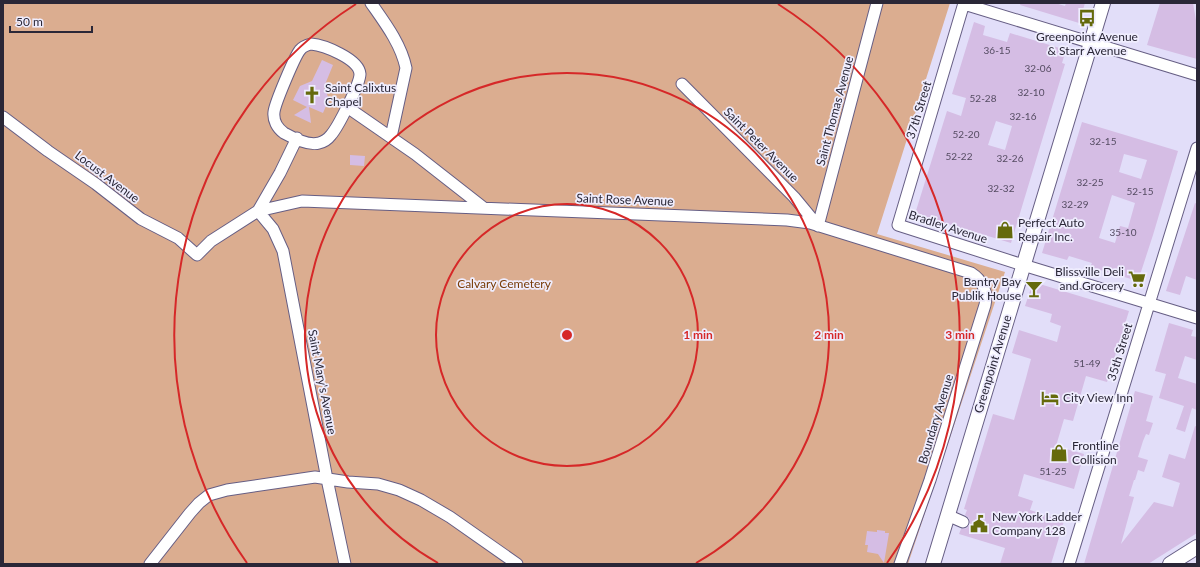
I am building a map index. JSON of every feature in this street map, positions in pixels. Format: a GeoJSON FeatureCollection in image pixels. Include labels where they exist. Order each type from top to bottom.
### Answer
{"type":"FeatureCollection","features":[{"type":"Feature","properties":{"kind":"main road","name":"Greenpoint Avenue"},"geometry":{"type":"LineString","coordinates":[[933,564],[1103,3]]}},
{"type":"Feature","properties":{"kind":"main road"},"geometry":{"type":"LineString","coordinates":[[1170,564],[1197,547]]}},
{"type":"Feature","properties":{"kind":"street"},"geometry":{"type":"LineString","coordinates":[[371,3],[398,45],[406,68],[391,137]]}},
{"type":"Feature","properties":{"kind":"street","name":"Saint Thomas Avenue"},"geometry":{"type":"LineString","coordinates":[[818,226],[877,3]]}},
{"type":"Feature","properties":{"kind":"street"},"geometry":{"type":"LineString","coordinates":[[964,4],[1197,75]]}},
{"type":"Feature","properties":{"kind":"street","name":"37th Street"},"geometry":{"type":"LineString","coordinates":[[898,225],[964,4]]}},
{"type":"Feature","properties":{"kind":"street"},"geometry":{"type":"LineString","coordinates":[[311,44],[319,45],[347,57],[358,67],[360,75],[359,80],[332,135],[323,142],[313,144],[297,138],[284,133],[278,126],[274,117],[274,112],[297,54],[303,47],[311,44]]}},
{"type":"Feature","properties":{"kind":"street","name":"Saint Peter Avenue"},"geometry":{"type":"LineString","coordinates":[[682,84],[794,197],[818,226]]}},
{"type":"Feature","properties":{"kind":"street"},"geometry":{"type":"LineString","coordinates":[[347,107],[391,137],[484,208]]}},
{"type":"Feature","properties":{"kind":"street","name":"Locust Avenue"},"geometry":{"type":"LineString","coordinates":[[3,117],[48,151],[96,184],[141,219],[178,238],[197,255],[211,241],[258,211]]}},
{"type":"Feature","properties":{"kind":"street"},"geometry":{"type":"LineString","coordinates":[[258,211],[280,174],[297,138]]}},
{"type":"Feature","properties":{"kind":"street","name":"35th Street"},"geometry":{"type":"LineString","coordinates":[[1069,564],[1197,148]]}},
{"type":"Feature","properties":{"kind":"street","name":"Saint Rose Avenue"},"geometry":{"type":"LineString","coordinates":[[258,211],[302,201],[787,220],[804,222],[966,271],[974,275],[980,281]]}},
{"type":"Feature","properties":{"kind":"street","name":"Saint Mary's Avenue"},"geometry":{"type":"LineString","coordinates":[[258,211],[273,229],[283,251],[345,564]]}},
{"type":"Feature","properties":{"kind":"street","name":"Bradley Avenue"},"geometry":{"type":"LineString","coordinates":[[898,225],[1197,318]]}},
{"type":"Feature","properties":{"kind":"street","name":"Boundary Avenue"},"geometry":{"type":"LineString","coordinates":[[900,564],[930,480],[985,305],[985,292],[980,281]]}},
{"type":"Feature","properties":{"kind":"street"},"geometry":{"type":"LineString","coordinates":[[150,564],[190,513],[209,495],[227,490],[309,477],[378,484],[409,494],[450,517],[517,564]]}},
{"type":"Feature","properties":{"kind":"street"},"geometry":{"type":"LineString","coordinates":[[947,515],[963,522]]}},
{"type":"Feature","properties":{"kind":"green space","name":"Calvary Cemetery"},"geometry":{"type":"Polygon","coordinates":[[[3,3],[950,3],[877,234],[1005,272],[908,564],[3,564],[3,3]]]}},
{"type":"Feature","properties":{"kind":"building"},"geometry":{"type":"Polygon","coordinates":[[[1021,3],[1055,3],[1065,6],[1066,3],[1085,3],[1079,23],[1020,5],[1021,3]]]}},
{"type":"Feature","properties":{"kind":"building"},"geometry":{"type":"Polygon","coordinates":[[[1160,3],[1193,3],[1197,26],[1197,59],[1147,45],[1160,3]]]}},
{"type":"Feature","properties":{"kind":"building"},"geometry":{"type":"Polygon","coordinates":[[[974,22],[985,26],[983,35],[1007,42],[1010,33],[1066,50],[1062,63],[1065,64],[1011,243],[915,214],[947,111],[961,116],[966,98],[952,94],[974,22]],[[996,121],[988,145],[1005,150],[1012,126],[996,121]]]}},
{"type":"Feature","properties":{"kind":"building","name":"Saint Calixtus Chapel"},"geometry":{"type":"Polygon","coordinates":[[[322,60],[333,65],[324,87],[329,99],[323,113],[309,107],[311,123],[294,115],[307,107],[293,100],[300,86],[312,81],[322,60]]]}},
{"type":"Feature","properties":{"kind":"building"},"geometry":{"type":"Polygon","coordinates":[[[1082,122],[1178,151],[1138,281],[1090,267],[1092,263],[1069,256],[1067,260],[1042,253],[1082,122]],[[1124,154],[1119,172],[1141,179],[1147,160],[1124,154]],[[1112,195],[1099,238],[1115,243],[1120,226],[1128,228],[1135,203],[1112,195]]]}},
{"type":"Feature","properties":{"kind":"building"},"geometry":{"type":"Polygon","coordinates":[[[350,155],[365,156],[364,166],[350,165],[350,155]]]}},
{"type":"Feature","properties":{"kind":"building"},"geometry":{"type":"Polygon","coordinates":[[[1195,203],[1197,204],[1197,280],[1186,276],[1180,295],[1166,291],[1195,203]]]}},
{"type":"Feature","properties":{"kind":"building"},"geometry":{"type":"Polygon","coordinates":[[[1033,282],[1129,311],[1107,382],[1086,376],[1073,421],[1064,419],[1056,446],[1084,454],[1074,489],[1024,474],[1018,496],[1033,501],[1030,510],[1064,521],[1051,564],[1000,564],[1005,548],[959,534],[961,529],[967,528],[970,524],[969,518],[965,515],[967,510],[964,509],[993,414],[1014,420],[1031,359],[1012,353],[1019,330],[1057,342],[1061,326],[1050,322],[1052,314],[1025,306],[1033,282]]]}},
{"type":"Feature","properties":{"kind":"building"},"geometry":{"type":"Polygon","coordinates":[[[1169,323],[1193,330],[1191,336],[1197,337],[1197,360],[1185,356],[1178,378],[1197,384],[1197,410],[1192,408],[1185,432],[1176,429],[1184,406],[1159,398],[1166,374],[1155,371],[1169,323]]]}},
{"type":"Feature","properties":{"kind":"building"},"geometry":{"type":"Polygon","coordinates":[[[1135,391],[1153,396],[1146,421],[1153,423],[1149,435],[1146,434],[1138,457],[1148,460],[1144,472],[1138,470],[1134,480],[1129,496],[1134,497],[1121,544],[1154,502],[1173,507],[1180,483],[1162,477],[1169,454],[1185,459],[1195,426],[1197,427],[1197,533],[1148,564],[1084,564],[1135,391]]]}},
{"type":"Feature","properties":{"kind":"building"},"geometry":{"type":"Polygon","coordinates":[[[877,530],[889,533],[884,563],[878,554],[867,552],[868,545],[865,545],[867,531],[877,532],[877,530]]]}},
{"type":"Feature","properties":{"kind":"place","name":"Greenpoint Avenue & Starr Avenue"},"geometry":{"type":"Point","coordinates":[1087,18]}},
{"type":"Feature","properties":{"kind":"place","name":"Saint Calixtus Chapel"},"geometry":{"type":"Point","coordinates":[312,95]}},
{"type":"Feature","properties":{"kind":"place","name":"Perfect Auto Repair Inc."},"geometry":{"type":"Point","coordinates":[1005,230]}},
{"type":"Feature","properties":{"kind":"place","name":"Blissville Deli and Grocery"},"geometry":{"type":"Point","coordinates":[1137,279]}},
{"type":"Feature","properties":{"kind":"place","name":"Bantry Bay Publik House"},"geometry":{"type":"Point","coordinates":[1034,289]}},
{"type":"Feature","properties":{"kind":"place","name":"City View Inn"},"geometry":{"type":"Point","coordinates":[1050,398]}},
{"type":"Feature","properties":{"kind":"place","name":"Frontline Collision"},"geometry":{"type":"Point","coordinates":[1059,453]}},
{"type":"Feature","properties":{"kind":"place","name":"New York Ladder Company 128"},"geometry":{"type":"Point","coordinates":[979,524]}}]}
